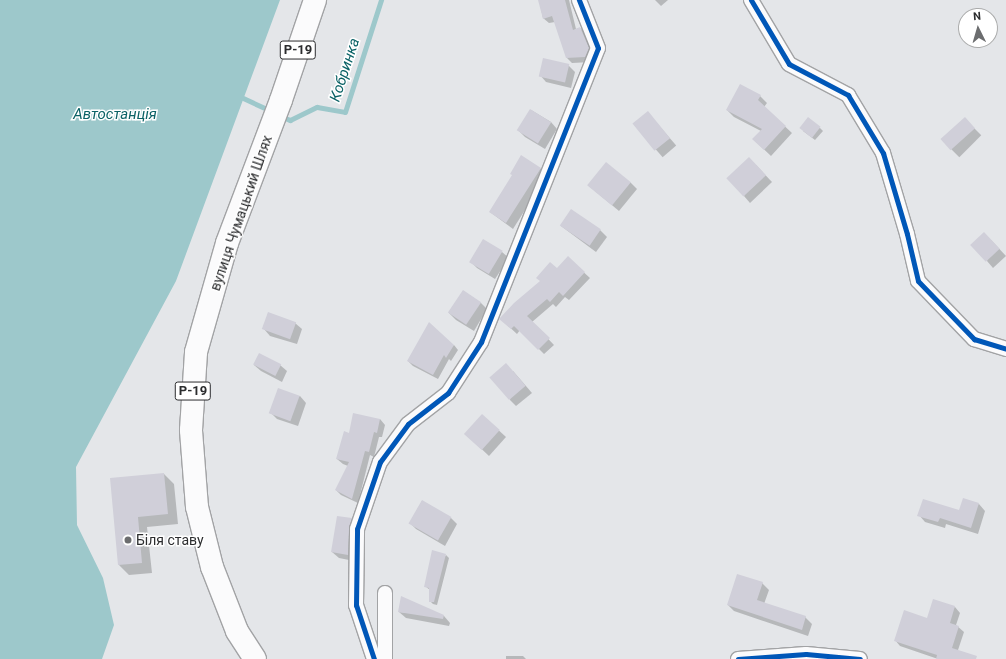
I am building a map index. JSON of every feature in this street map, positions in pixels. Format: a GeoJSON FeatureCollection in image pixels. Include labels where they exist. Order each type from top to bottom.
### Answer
{"type":"FeatureCollection","features":[{"type":"Feature","properties":{"kind":"main road","name":"вулиця Чумацький Шлях"},"geometry":{"type":"LineString","coordinates":[[255,659],[237,631],[212,567],[197,507],[191,430],[196,352],[228,243],[281,100],[315,0]]}},
{"type":"Feature","properties":{"kind":"street"},"geometry":{"type":"LineString","coordinates":[[374,659],[356,605],[358,529],[380,462],[408,424],[448,393],[481,342],[598,48],[579,0]]}},
{"type":"Feature","properties":{"kind":"street"},"geometry":{"type":"LineString","coordinates":[[752,0],[789,64],[848,95],[883,152],[907,234],[918,281],[974,339],[1006,349]]}},
{"type":"Feature","properties":{"kind":"street"},"geometry":{"type":"LineString","coordinates":[[385,593],[385,659]]}},
{"type":"Feature","properties":{"kind":"street"},"geometry":{"type":"LineString","coordinates":[[738,659],[806,654],[860,659]]}},
{"type":"Feature","properties":{"kind":"water","name":"Автостанція"},"geometry":{"type":"Polygon","coordinates":[[[0,0],[280,0],[176,281],[76,467],[77,525],[103,578],[114,625],[102,659],[0,659],[0,0]]]}},
{"type":"Feature","properties":{"kind":"building"},"geometry":{"type":"Polygon","coordinates":[[[538,0],[565,0],[573,30],[580,27],[589,48],[585,57],[566,58],[552,16],[543,19],[538,0]]]}},
{"type":"Feature","properties":{"kind":"building"},"geometry":{"type":"Polygon","coordinates":[[[543,58],[569,64],[565,83],[539,77],[543,58]]]}},
{"type":"Feature","properties":{"kind":"building"},"geometry":{"type":"Polygon","coordinates":[[[740,84],[761,95],[758,100],[786,126],[764,150],[752,139],[762,129],[726,110],[740,84]]]}},
{"type":"Feature","properties":{"kind":"building"},"geometry":{"type":"Polygon","coordinates":[[[530,109],[551,122],[538,143],[517,130],[530,109]]]}},
{"type":"Feature","properties":{"kind":"building"},"geometry":{"type":"Polygon","coordinates":[[[648,111],[670,138],[654,151],[632,124],[648,111]]]}},
{"type":"Feature","properties":{"kind":"building"},"geometry":{"type":"Polygon","coordinates":[[[808,117],[821,127],[812,138],[799,128],[808,117]]]}},
{"type":"Feature","properties":{"kind":"building"},"geometry":{"type":"Polygon","coordinates":[[[965,117],[975,128],[951,150],[940,139],[965,117]]]}},
{"type":"Feature","properties":{"kind":"building"},"geometry":{"type":"Polygon","coordinates":[[[521,155],[541,168],[506,223],[489,212],[512,175],[510,174],[521,155]]]}},
{"type":"Feature","properties":{"kind":"building"},"geometry":{"type":"Polygon","coordinates":[[[749,157],[766,175],[743,196],[726,178],[749,157]]]}},
{"type":"Feature","properties":{"kind":"building"},"geometry":{"type":"Polygon","coordinates":[[[606,162],[631,182],[612,205],[587,185],[606,162]]]}},
{"type":"Feature","properties":{"kind":"building"},"geometry":{"type":"Polygon","coordinates":[[[571,209],[601,229],[590,246],[560,226],[571,209]]]}},
{"type":"Feature","properties":{"kind":"building"},"geometry":{"type":"Polygon","coordinates":[[[984,232],[1000,249],[986,262],[970,245],[984,232]]]}},
{"type":"Feature","properties":{"kind":"building"},"geometry":{"type":"Polygon","coordinates":[[[483,239],[503,251],[489,274],[469,262],[483,239]]]}},
{"type":"Feature","properties":{"kind":"building"},"geometry":{"type":"Polygon","coordinates":[[[568,256],[585,272],[563,296],[559,292],[550,302],[547,299],[527,316],[550,338],[538,350],[514,326],[511,329],[499,319],[514,303],[540,281],[536,278],[550,262],[557,268],[568,256]]]}},
{"type":"Feature","properties":{"kind":"building"},"geometry":{"type":"Polygon","coordinates":[[[463,290],[481,302],[466,325],[448,312],[463,290]]]}},
{"type":"Feature","properties":{"kind":"building"},"geometry":{"type":"Polygon","coordinates":[[[268,312],[296,322],[290,339],[262,329],[268,312]]]}},
{"type":"Feature","properties":{"kind":"building"},"geometry":{"type":"Polygon","coordinates":[[[429,322],[454,345],[446,358],[444,355],[433,375],[407,361],[429,322]]]}},
{"type":"Feature","properties":{"kind":"building"},"geometry":{"type":"Polygon","coordinates":[[[259,353],[281,364],[275,376],[253,365],[259,353]]]}},
{"type":"Feature","properties":{"kind":"building"},"geometry":{"type":"Polygon","coordinates":[[[506,363],[526,386],[509,400],[489,377],[506,363]]]}},
{"type":"Feature","properties":{"kind":"building"},"geometry":{"type":"Polygon","coordinates":[[[278,388],[300,396],[290,421],[269,413],[278,388]]]}},
{"type":"Feature","properties":{"kind":"building"},"geometry":{"type":"Polygon","coordinates":[[[353,413],[380,419],[377,433],[374,432],[369,452],[365,451],[352,499],[335,490],[349,462],[336,459],[344,431],[349,433],[353,413]]]}},
{"type":"Feature","properties":{"kind":"building"},"geometry":{"type":"Polygon","coordinates":[[[482,414],[500,430],[482,450],[464,434],[482,414]]]}},
{"type":"Feature","properties":{"kind":"building","name":"Біля ставу"},"geometry":{"type":"Polygon","coordinates":[[[164,473],[168,514],[138,517],[142,563],[118,565],[110,478],[164,473]]]}},
{"type":"Feature","properties":{"kind":"building"},"geometry":{"type":"Polygon","coordinates":[[[963,498],[979,503],[971,528],[940,518],[938,522],[917,516],[923,499],[959,510],[963,498]]]}},
{"type":"Feature","properties":{"kind":"building"},"geometry":{"type":"Polygon","coordinates":[[[422,500],[451,517],[438,540],[408,523],[422,500]]]}},
{"type":"Feature","properties":{"kind":"building"},"geometry":{"type":"Polygon","coordinates":[[[337,516],[352,518],[349,529],[348,555],[331,552],[337,516]]]}},
{"type":"Feature","properties":{"kind":"building"},"geometry":{"type":"Polygon","coordinates":[[[432,550],[446,554],[434,602],[429,602],[429,588],[424,587],[432,550]]]}},
{"type":"Feature","properties":{"kind":"building"},"geometry":{"type":"Polygon","coordinates":[[[737,574],[763,582],[757,600],[806,616],[802,630],[727,605],[737,574]]]}},
{"type":"Feature","properties":{"kind":"building"},"geometry":{"type":"Polygon","coordinates":[[[401,596],[444,615],[443,619],[398,612],[401,596]]]}},
{"type":"Feature","properties":{"kind":"building"},"geometry":{"type":"Polygon","coordinates":[[[933,599],[955,606],[950,623],[959,626],[952,648],[977,656],[976,659],[936,659],[937,655],[894,641],[904,610],[927,618],[933,599]]]}},
{"type":"Feature","properties":{"kind":"waterway","name":"Кобринка"},"geometry":{"type":"LineString","coordinates":[[280,116],[290,120],[317,107],[345,112],[381,0]]}},
{"type":"Feature","properties":{"kind":"waterway","name":"Кобринка"},"geometry":{"type":"LineString","coordinates":[[243,98],[271,111]]}},
{"type":"Feature","properties":{"kind":"cycle path"},"geometry":{"type":"LineString","coordinates":[[374,659],[356,605],[357,529],[380,462],[408,424],[448,393],[481,342],[598,48],[579,0]]}},
{"type":"Feature","properties":{"kind":"cycle path"},"geometry":{"type":"LineString","coordinates":[[751,0],[789,64],[848,95],[883,153],[907,234],[918,281],[974,339],[1006,349]]}},
{"type":"Feature","properties":{"kind":"cycle path"},"geometry":{"type":"LineString","coordinates":[[738,659],[806,654],[860,659]]}},
{"type":"Feature","properties":{"kind":"place","name":"Біля ставу"},"geometry":{"type":"Point","coordinates":[128,540]}}]}
